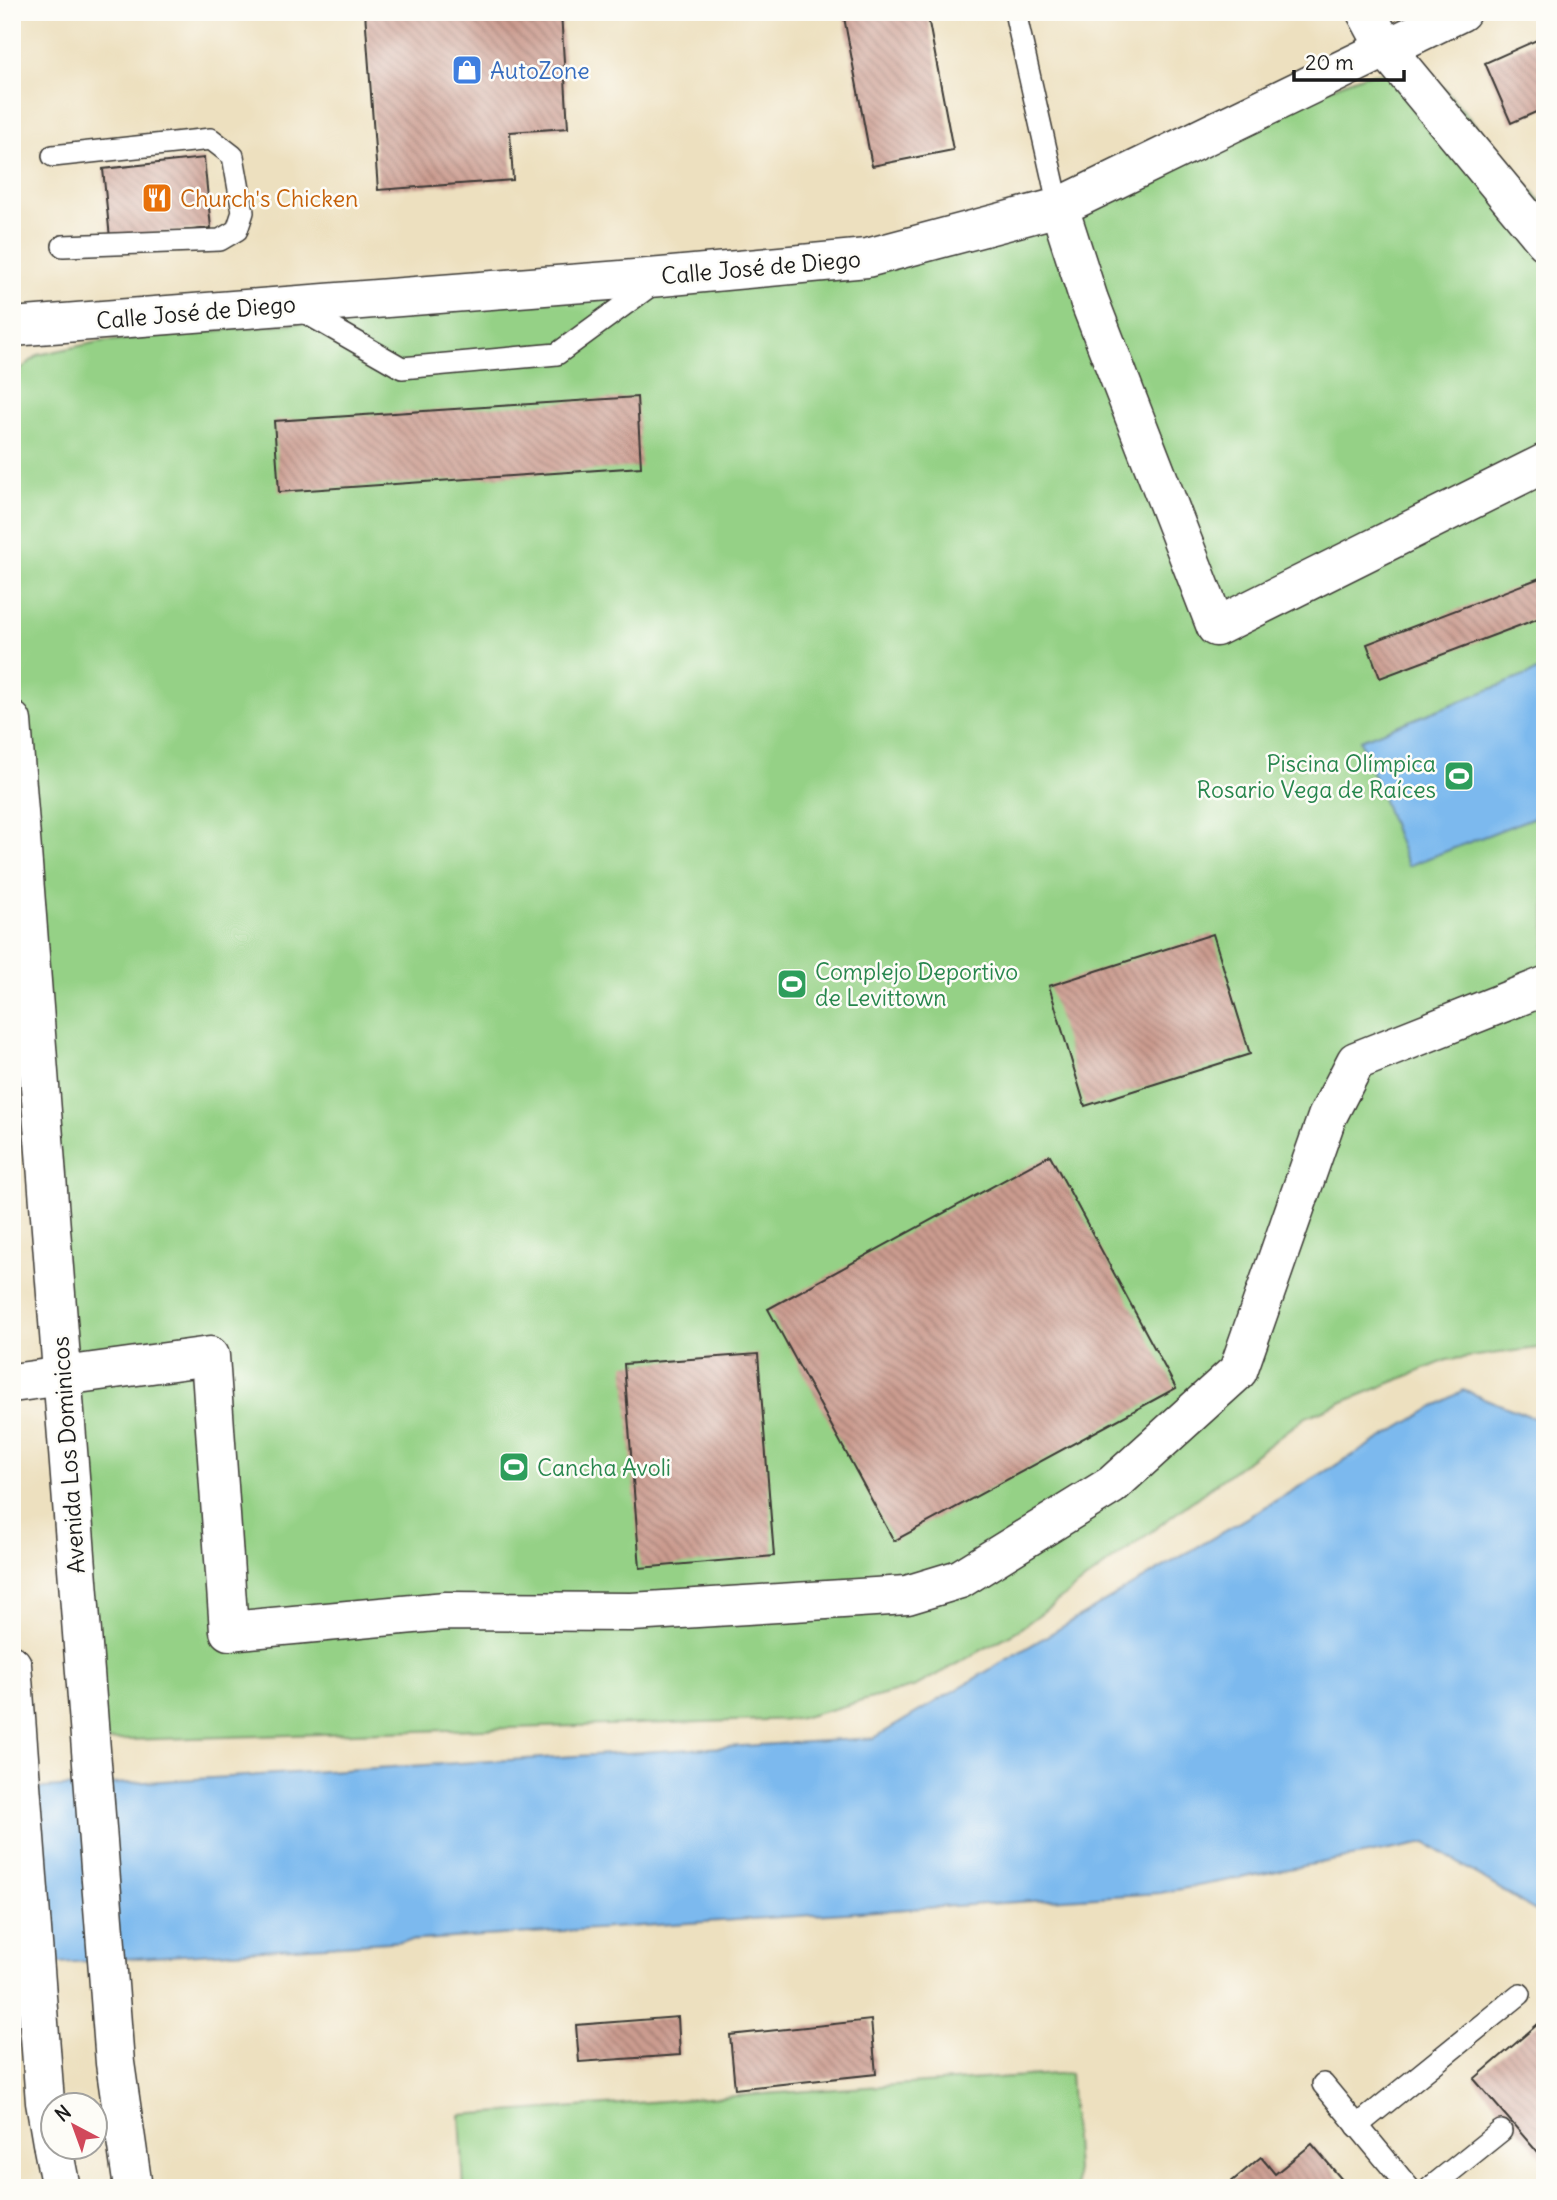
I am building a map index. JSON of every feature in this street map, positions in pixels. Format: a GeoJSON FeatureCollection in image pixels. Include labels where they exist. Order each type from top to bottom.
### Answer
{"type":"FeatureCollection","features":[{"type":"Feature","properties":{"kind":"street"},"geometry":{"type":"LineString","coordinates":[[1366,12],[1386,50],[1545,241]]}},
{"type":"Feature","properties":{"kind":"street","name":"Calle José de Diego"},"geometry":{"type":"LineString","coordinates":[[12,327],[661,277],[867,258],[1059,207],[1461,12]]}},
{"type":"Feature","properties":{"kind":"street"},"geometry":{"type":"LineString","coordinates":[[1059,207],[1089,300],[1216,627],[1545,463]]}},
{"type":"Feature","properties":{"kind":"street","name":"Avenida Los Dominicos"},"geometry":{"type":"LineString","coordinates":[[12,721],[115,2063],[133,2188]]}},
{"type":"Feature","properties":{"kind":"street"},"geometry":{"type":"LineString","coordinates":[[12,1383],[210,1356],[229,1631],[446,1611],[632,1612],[907,1595],[960,1579],[1112,1485],[1238,1371],[1327,1117],[1356,1061],[1545,986]]}},
{"type":"Feature","properties":{"kind":"street"},"geometry":{"type":"LineString","coordinates":[[12,1665],[44,2092]]}},
{"type":"Feature","properties":{"kind":"street"},"geometry":{"type":"LineString","coordinates":[[56,2162],[61,2188]]}},
{"type":"Feature","properties":{"kind":"lane"},"geometry":{"type":"LineString","coordinates":[[1015,12],[1059,207]]}},
{"type":"Feature","properties":{"kind":"lane"},"geometry":{"type":"LineString","coordinates":[[53,156],[211,139],[233,156],[243,212],[237,230],[220,240],[63,246]]}},
{"type":"Feature","properties":{"kind":"lane"},"geometry":{"type":"LineString","coordinates":[[290,304],[402,368],[556,354],[661,277]]}},
{"type":"Feature","properties":{"kind":"lane"},"geometry":{"type":"LineString","coordinates":[[1357,2126],[1521,1994]]}},
{"type":"Feature","properties":{"kind":"lane"},"geometry":{"type":"LineString","coordinates":[[1323,2084],[1409,2188]]}},
{"type":"Feature","properties":{"kind":"lane"},"geometry":{"type":"LineString","coordinates":[[1430,2188],[1501,2130]]}},
{"type":"Feature","properties":{"kind":"green space","name":"Complejo Deportivo de Levittown"},"geometry":{"type":"Polygon","coordinates":[[[1394,72],[1424,77],[1445,89],[1545,206],[1545,1347],[1447,1360],[1306,1417],[1017,1631],[916,1686],[797,1719],[96,1741],[12,622],[12,377],[38,355],[98,342],[870,268],[1364,75],[1394,72]]]}},
{"type":"Feature","properties":{"kind":"green space"},"geometry":{"type":"Polygon","coordinates":[[[1070,2073],[1077,2188],[464,2188],[460,2115],[1070,2073]]]}},
{"type":"Feature","properties":{"kind":"water","name":"Piscina Olímpica Rosario Vega de Raíces"},"geometry":{"type":"Polygon","coordinates":[[[1545,668],[1545,813],[1408,866],[1360,740],[1545,668]]]}},
{"type":"Feature","properties":{"kind":"water"},"geometry":{"type":"Polygon","coordinates":[[[1463,1390],[1545,1422],[1545,1917],[1426,1843],[1160,1893],[12,1966],[12,1790],[874,1738],[1463,1390]]]}},
{"type":"Feature","properties":{"kind":"building","name":"AutoZone"},"geometry":{"type":"Polygon","coordinates":[[[365,12],[561,12],[568,128],[510,132],[513,180],[378,190],[365,12]]]}},
{"type":"Feature","properties":{"kind":"building"},"geometry":{"type":"Polygon","coordinates":[[[843,12],[927,12],[953,150],[872,166],[843,12]]]}},
{"type":"Feature","properties":{"kind":"building"},"geometry":{"type":"Polygon","coordinates":[[[1539,39],[1545,51],[1545,108],[1511,123],[1485,63],[1539,39]]]}},
{"type":"Feature","properties":{"kind":"building","name":"Church's Chicken"},"geometry":{"type":"Polygon","coordinates":[[[204,158],[211,228],[110,238],[103,169],[204,158]]]}},
{"type":"Feature","properties":{"kind":"building"},"geometry":{"type":"Polygon","coordinates":[[[637,397],[641,467],[279,492],[274,421],[637,397]]]}},
{"type":"Feature","properties":{"kind":"building"},"geometry":{"type":"Polygon","coordinates":[[[1545,576],[1545,616],[1380,678],[1367,644],[1545,576]]]}},
{"type":"Feature","properties":{"kind":"building"},"geometry":{"type":"Polygon","coordinates":[[[1213,934],[1250,1054],[1085,1106],[1049,986],[1213,934]]]}},
{"type":"Feature","properties":{"kind":"building"},"geometry":{"type":"Polygon","coordinates":[[[1050,1155],[1176,1388],[894,1541],[768,1309],[1050,1155]]]}},
{"type":"Feature","properties":{"kind":"building"},"geometry":{"type":"Polygon","coordinates":[[[758,1354],[774,1556],[640,1568],[624,1364],[758,1354]]]}},
{"type":"Feature","properties":{"kind":"building"},"geometry":{"type":"Polygon","coordinates":[[[678,2017],[680,2055],[579,2062],[576,2025],[678,2017]]]}},
{"type":"Feature","properties":{"kind":"building"},"geometry":{"type":"Polygon","coordinates":[[[1545,2018],[1545,2161],[1474,2079],[1545,2018]]]}},
{"type":"Feature","properties":{"kind":"building"},"geometry":{"type":"Polygon","coordinates":[[[871,2020],[876,2074],[735,2089],[730,2035],[871,2020]]]}},
{"type":"Feature","properties":{"kind":"building"},"geometry":{"type":"Polygon","coordinates":[[[1312,2144],[1349,2188],[1224,2188],[1261,2157],[1275,2174],[1312,2144]]]}},
{"type":"Feature","properties":{"kind":"place","name":"AutoZone"},"geometry":{"type":"Point","coordinates":[467,70]}},
{"type":"Feature","properties":{"kind":"place","name":"Church's Chicken"},"geometry":{"type":"Point","coordinates":[157,198]}},
{"type":"Feature","properties":{"kind":"place","name":"Piscina Olímpica Rosario Vega de Raíces"},"geometry":{"type":"Point","coordinates":[1459,776]}},
{"type":"Feature","properties":{"kind":"place","name":"Complejo Deportivo de Levittown"},"geometry":{"type":"Point","coordinates":[792,984]}},
{"type":"Feature","properties":{"kind":"place","name":"Cancha Avoli"},"geometry":{"type":"Point","coordinates":[514,1467]}}]}
